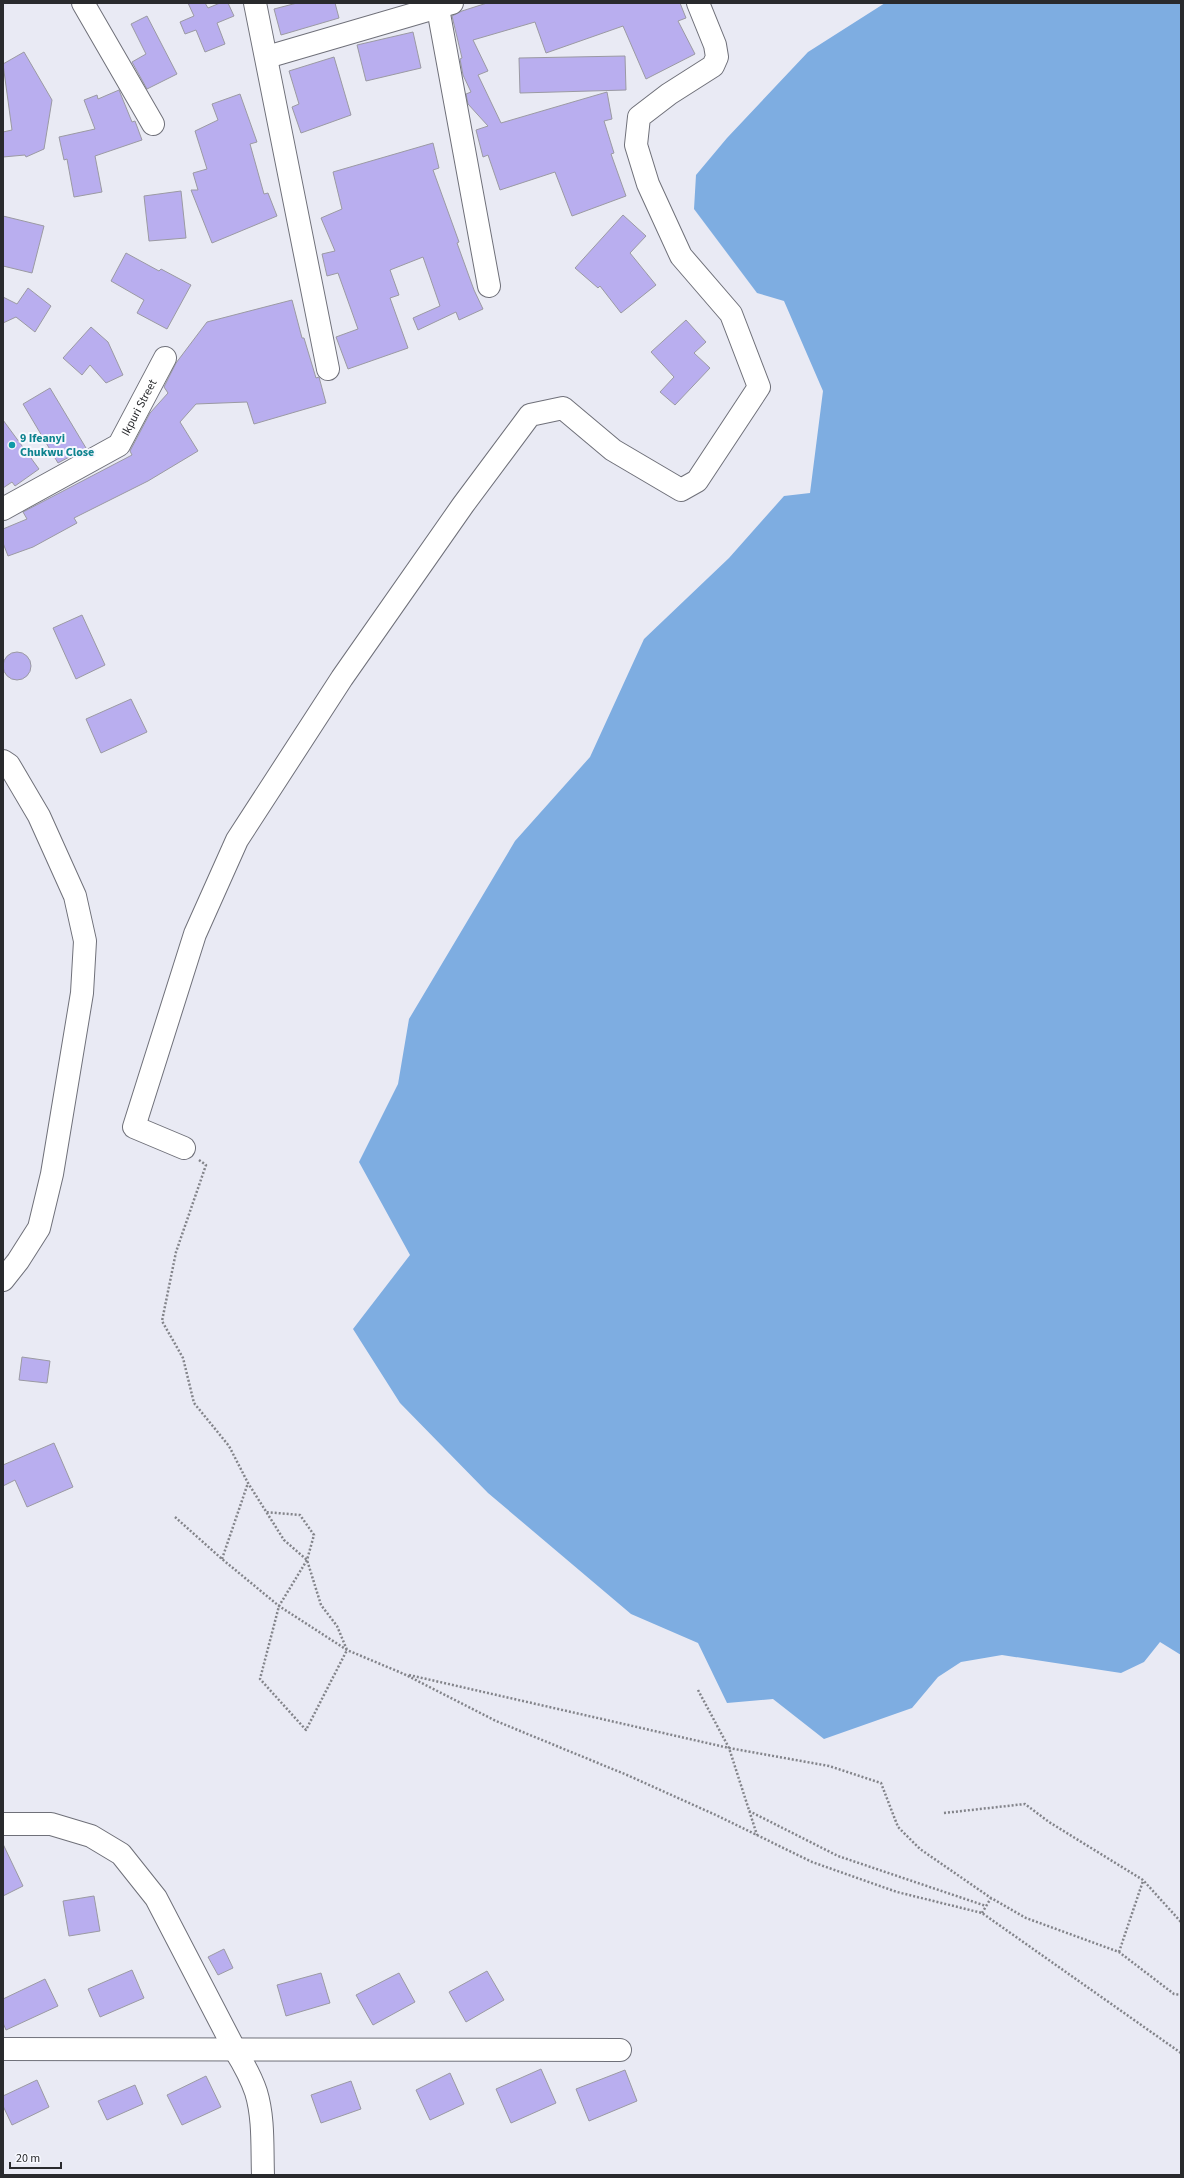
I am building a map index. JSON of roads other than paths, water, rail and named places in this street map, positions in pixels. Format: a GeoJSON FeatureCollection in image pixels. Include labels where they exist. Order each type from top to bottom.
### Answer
{"type":"FeatureCollection","features":[{"type":"Feature","properties":{"kind":"street"},"geometry":{"type":"LineString","coordinates":[[83,3],[153,124]]}},
{"type":"Feature","properties":{"kind":"street"},"geometry":{"type":"LineString","coordinates":[[255,3],[267,57],[328,369]]}},
{"type":"Feature","properties":{"kind":"street"},"geometry":{"type":"LineString","coordinates":[[184,1148],[134,1128],[195,934],[237,840],[342,678],[463,505],[530,415],[563,408],[613,450],[681,490],[697,481],[759,387],[731,314],[680,256],[648,184],[636,145],[639,117],[713,66],[717,57],[715,45],[698,3]]}},
{"type":"Feature","properties":{"kind":"street"},"geometry":{"type":"LineString","coordinates":[[267,57],[442,4],[489,286]]}},
{"type":"Feature","properties":{"kind":"street","name":"Ikpuri Street"},"geometry":{"type":"LineString","coordinates":[[3,509],[119,445],[165,358]]}},
{"type":"Feature","properties":{"kind":"street"},"geometry":{"type":"LineString","coordinates":[[3,761],[9,765],[40,816],[75,896],[85,941],[82,993],[52,1174],[38,1228],[18,1261],[3,1280]]}},
{"type":"Feature","properties":{"kind":"street"},"geometry":{"type":"LineString","coordinates":[[3,1824],[51,1824],[91,1836],[121,1854],[156,1898],[234,2050],[246,2069],[256,2092],[262,2128],[263,2175]]}},
{"type":"Feature","properties":{"kind":"street"},"geometry":{"type":"LineString","coordinates":[[3,2049],[620,2050]]}},
{"type":"Feature","properties":{"kind":"water"},"geometry":{"type":"Polygon","coordinates":[[[885,3],[1181,3],[1181,1655],[1160,1642],[1144,1662],[1121,1673],[1002,1655],[961,1662],[938,1677],[912,1708],[824,1739],[773,1699],[727,1703],[698,1643],[631,1614],[488,1493],[400,1403],[353,1329],[410,1255],[359,1162],[398,1084],[409,1019],[515,841],[590,757],[644,639],[729,558],[784,496],[810,493],[823,391],[784,301],[757,293],[694,209],[696,175],[727,138],[808,52],[885,3]]]}},
{"type":"Feature","properties":{"kind":"place","name":"9 Ifeanyi Chukwu Close"},"geometry":{"type":"Point","coordinates":[12,445]}}]}
